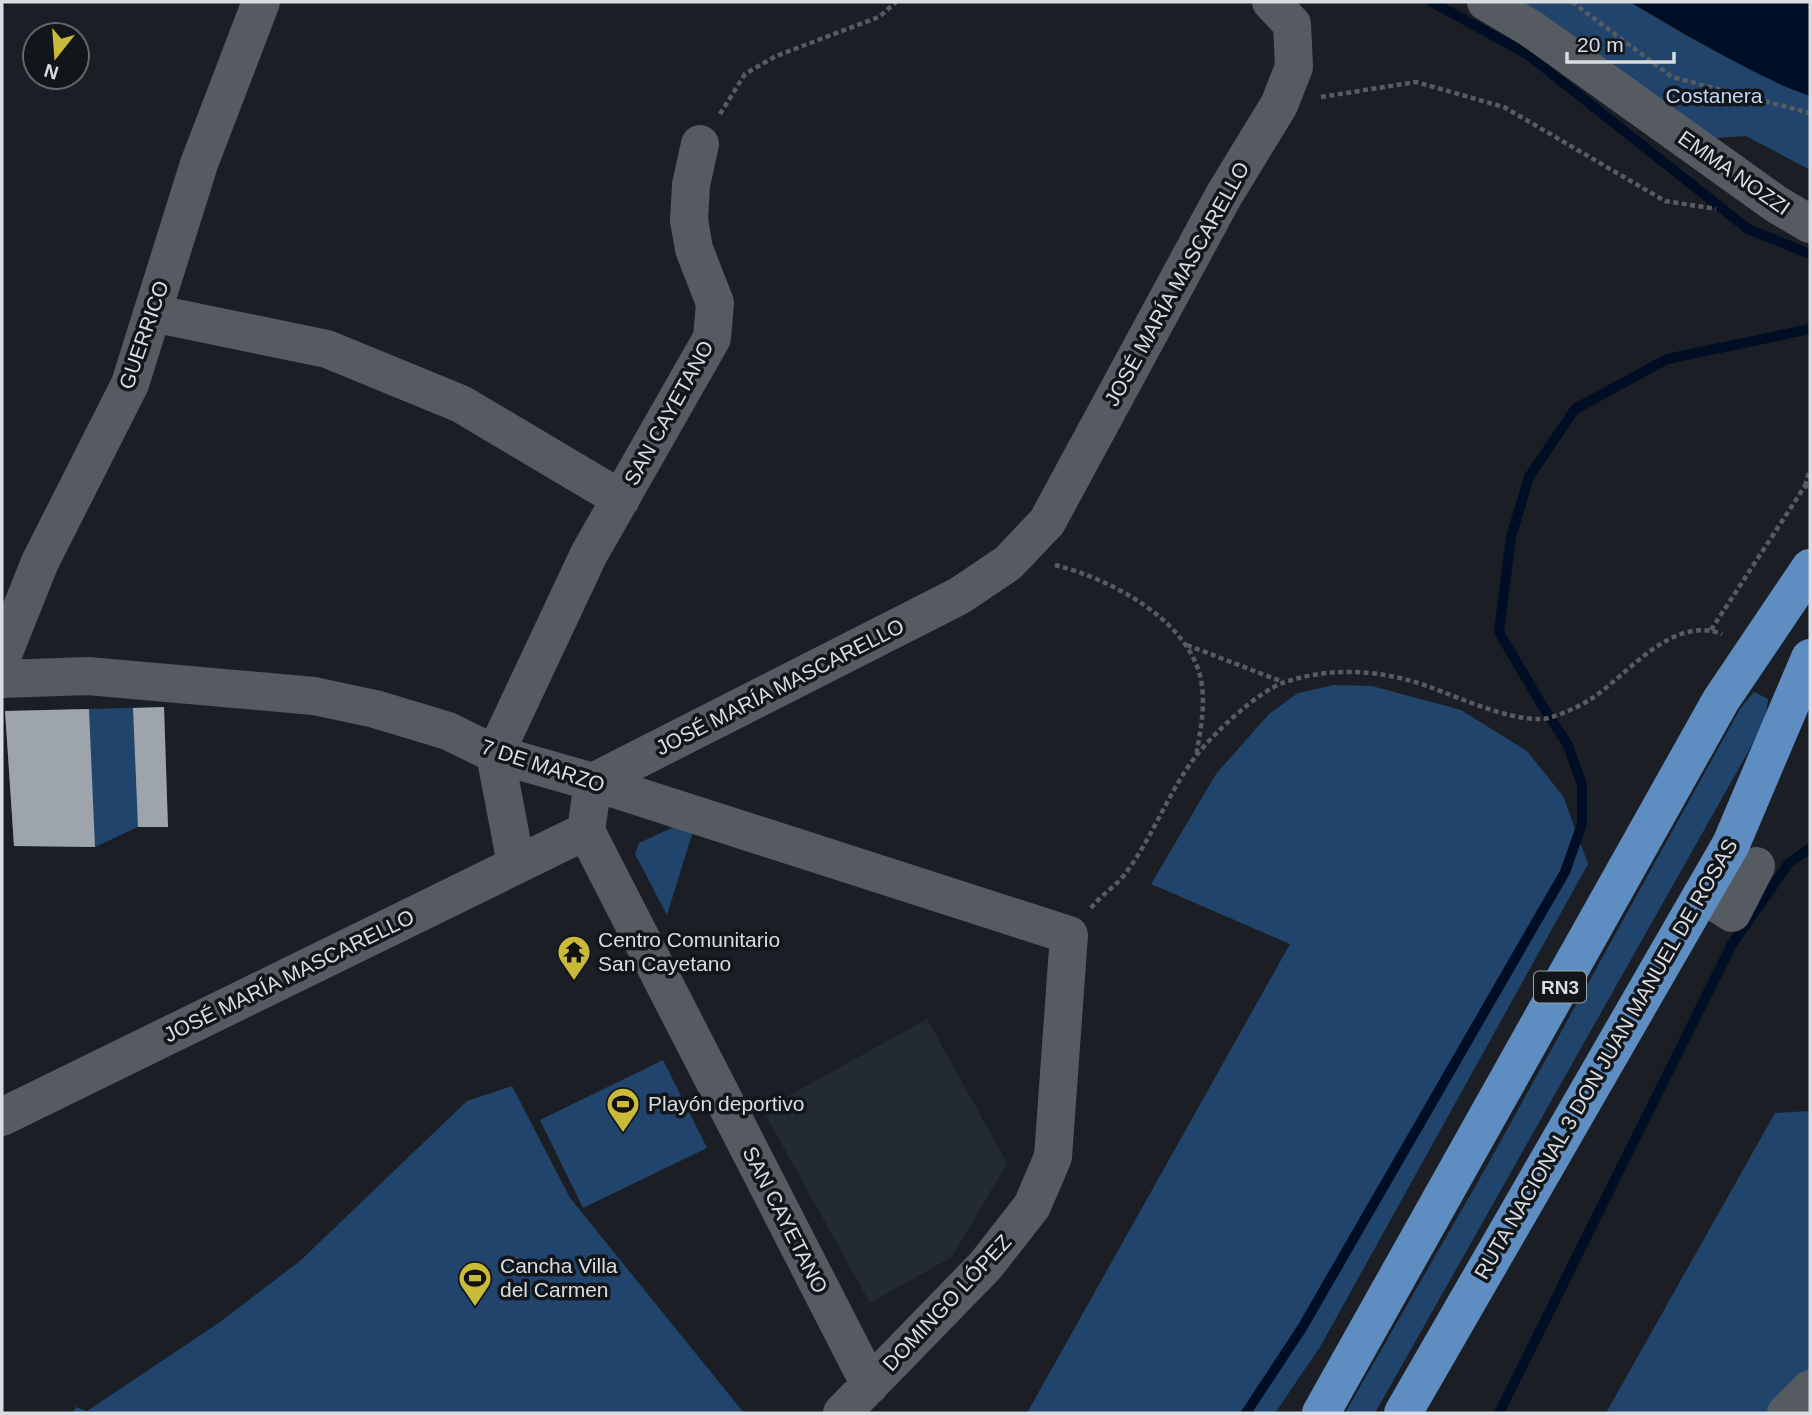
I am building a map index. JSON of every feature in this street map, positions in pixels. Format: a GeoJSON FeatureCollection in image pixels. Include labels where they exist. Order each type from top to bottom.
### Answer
{"type":"FeatureCollection","features":[{"type":"Feature","properties":{"kind":"highway","name":"RN3"},"geometry":{"type":"LineString","coordinates":[[1321,1413],[1721,700],[1810,568]]}},
{"type":"Feature","properties":{"kind":"highway","name":"RUTA NACIONAL 3 DON JUAN MANUEL DE ROSAS"},"geometry":{"type":"LineString","coordinates":[[1403,1413],[1731,844],[1810,658]]}},
{"type":"Feature","properties":{"kind":"highway"},"geometry":{"type":"LineString","coordinates":[[1422,1413],[1451,1329]]}},
{"type":"Feature","properties":{"kind":"street","name":"GUERRICO"},"geometry":{"type":"LineString","coordinates":[[2,657],[40,562],[130,384],[199,164],[261,2]]}},
{"type":"Feature","properties":{"kind":"street","name":"JOSÉ MARÍA MASCARELLO"},"geometry":{"type":"LineString","coordinates":[[593,782],[959,596],[1008,563],[1047,522],[1224,195],[1279,104],[1294,67],[1292,24],[1271,2]]}},
{"type":"Feature","properties":{"kind":"street","name":"EMMA NOZZI"},"geometry":{"type":"LineString","coordinates":[[1486,2],[1530,29],[1776,204],[1810,224]]}},
{"type":"Feature","properties":{"kind":"street","name":"SAN CAYETANO"},"geometry":{"type":"LineString","coordinates":[[495,754],[589,554],[712,338],[715,303],[694,249],[689,220],[691,185],[700,144]]}},
{"type":"Feature","properties":{"kind":"street"},"geometry":{"type":"LineString","coordinates":[[152,313],[327,349],[461,404],[621,499]]}},
{"type":"Feature","properties":{"kind":"street","name":"7 DE MARZO"},"geometry":{"type":"LineString","coordinates":[[2,679],[89,676],[314,696],[375,709],[448,731],[495,754],[593,782],[1069,935]]}},
{"type":"Feature","properties":{"kind":"street"},"geometry":{"type":"LineString","coordinates":[[495,754],[516,864]]}},
{"type":"Feature","properties":{"kind":"street"},"geometry":{"type":"LineString","coordinates":[[586,831],[593,782]]}},
{"type":"Feature","properties":{"kind":"street","name":"SAN CAYETANO"},"geometry":{"type":"LineString","coordinates":[[586,831],[870,1385]]}},
{"type":"Feature","properties":{"kind":"street","name":"JOSÉ MARÍA MASCARELLO"},"geometry":{"type":"LineString","coordinates":[[2,1117],[586,831]]}},
{"type":"Feature","properties":{"kind":"street"},"geometry":{"type":"LineString","coordinates":[[1702,894],[1732,913],[1756,866]]}},
{"type":"Feature","properties":{"kind":"street","name":"DOMINGO LÓPEZ"},"geometry":{"type":"LineString","coordinates":[[842,1413],[986,1265],[1032,1206],[1053,1157],[1069,935]]}},
{"type":"Feature","properties":{"kind":"street"},"geometry":{"type":"LineString","coordinates":[[1786,1413],[1810,1389]]}},
{"type":"Feature","properties":{"kind":"path"},"geometry":{"type":"LineString","coordinates":[[700,144],[745,74],[776,56],[879,17],[896,2]]}},
{"type":"Feature","properties":{"kind":"path"},"geometry":{"type":"LineString","coordinates":[[1572,2],[1672,77],[1810,113]]}},
{"type":"Feature","properties":{"kind":"path"},"geometry":{"type":"LineString","coordinates":[[1279,104],[1416,82],[1504,107],[1665,201],[1724,210],[1776,204]]}},
{"type":"Feature","properties":{"kind":"path"},"geometry":{"type":"LineString","coordinates":[[1712,630],[1808,488],[1810,469]]}},
{"type":"Feature","properties":{"kind":"path"},"geometry":{"type":"LineString","coordinates":[[1008,563],[1034,559],[1073,569],[1132,597],[1163,618],[1187,645],[1202,684],[1203,719],[1196,757]]}},
{"type":"Feature","properties":{"kind":"path"},"geometry":{"type":"LineString","coordinates":[[1069,935],[1102,895],[1127,873],[1196,757],[1239,711],[1283,682],[1345,670],[1402,677],[1485,707],[1531,720],[1550,718],[1589,700],[1656,647],[1682,633],[1712,630],[1756,646]]}},
{"type":"Feature","properties":{"kind":"path"},"geometry":{"type":"LineString","coordinates":[[1187,645],[1283,682]]}},
{"type":"Feature","properties":{"kind":"shaded area"},"geometry":{"type":"Polygon","coordinates":[[[1630,2],[1810,2],[1810,96],[1741,65],[1630,2]]]}},
{"type":"Feature","properties":{"kind":"shaded area"},"geometry":{"type":"Polygon","coordinates":[[[927,1019],[1007,1163],[952,1257],[870,1303],[763,1110],[927,1019]]]}},
{"type":"Feature","properties":{"kind":"green space","name":"Costanera"},"geometry":{"type":"Polygon","coordinates":[[[1521,2],[1630,2],[1687,36],[1783,86],[1810,96],[1810,170],[1746,136],[1701,139],[1521,2]]]}},
{"type":"Feature","properties":{"kind":"green space"},"geometry":{"type":"Polygon","coordinates":[[[1334,685],[1372,686],[1461,710],[1527,751],[1563,796],[1588,864],[1320,1347],[1275,1413],[1027,1413],[1290,944],[1151,884],[1216,774],[1269,714],[1298,693],[1334,685]]]}},
{"type":"Feature","properties":{"kind":"green space"},"geometry":{"type":"Polygon","coordinates":[[[1754,692],[1768,699],[1765,722],[1375,1413],[1345,1413],[1484,1171],[1740,709],[1754,692]]]}},
{"type":"Feature","properties":{"kind":"green space"},"geometry":{"type":"Polygon","coordinates":[[[164,707],[168,827],[138,827],[95,847],[14,846],[5,711],[164,707]]]}},
{"type":"Feature","properties":{"kind":"green space"},"geometry":{"type":"Polygon","coordinates":[[[676,826],[694,828],[667,915],[635,854],[639,843],[676,826]]]}},
{"type":"Feature","properties":{"kind":"green space","name":"Playón deportivo"},"geometry":{"type":"Polygon","coordinates":[[[663,1060],[707,1148],[583,1208],[540,1120],[663,1060]]]}},
{"type":"Feature","properties":{"kind":"green space"},"geometry":{"type":"Polygon","coordinates":[[[512,1086],[570,1198],[744,1413],[73,1413],[76,1407],[87,1411],[220,1322],[300,1261],[467,1101],[512,1086]]]}},
{"type":"Feature","properties":{"kind":"green space"},"geometry":{"type":"Polygon","coordinates":[[[1810,1111],[1810,1413],[1606,1413],[1775,1113],[1810,1111]]]}},
{"type":"Feature","properties":{"kind":"building"},"geometry":{"type":"Polygon","coordinates":[[[164,707],[168,827],[138,827],[133,708],[164,707]]]}},
{"type":"Feature","properties":{"kind":"building"},"geometry":{"type":"Polygon","coordinates":[[[89,709],[95,847],[14,846],[5,711],[89,709]]]}},
{"type":"Feature","properties":{"kind":"waterway"},"geometry":{"type":"LineString","coordinates":[[1432,2],[1527,54],[1748,229],[1810,254]]}},
{"type":"Feature","properties":{"kind":"waterway"},"geometry":{"type":"LineString","coordinates":[[1246,1413],[1302,1328],[1565,872],[1582,824],[1582,785],[1568,745],[1499,632],[1511,537],[1529,477],[1575,409],[1667,359],[1810,329]]}},
{"type":"Feature","properties":{"kind":"waterway"},"geometry":{"type":"LineString","coordinates":[[1499,1413],[1732,944],[1789,863],[1810,848]]}},
{"type":"Feature","properties":{"kind":"place","name":"Centro Comunitario San Cayetano"},"geometry":{"type":"Point","coordinates":[574,982]}},
{"type":"Feature","properties":{"kind":"place","name":"Playón deportivo"},"geometry":{"type":"Point","coordinates":[623,1134]}},
{"type":"Feature","properties":{"kind":"place","name":"Cancha Villa del Carmen"},"geometry":{"type":"Point","coordinates":[475,1308]}}]}
